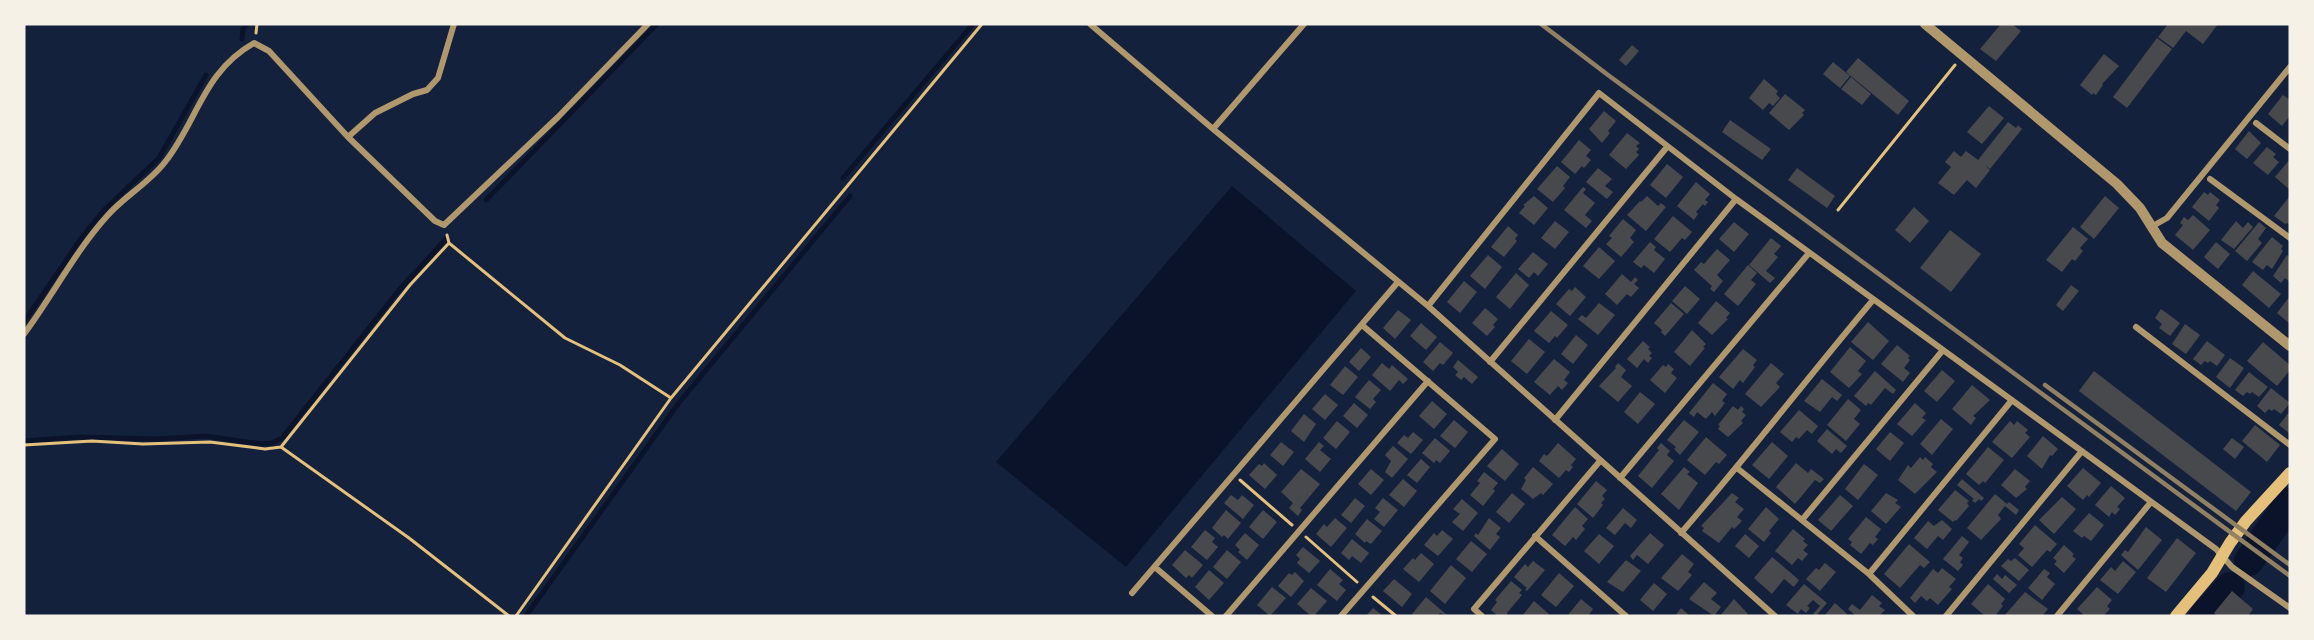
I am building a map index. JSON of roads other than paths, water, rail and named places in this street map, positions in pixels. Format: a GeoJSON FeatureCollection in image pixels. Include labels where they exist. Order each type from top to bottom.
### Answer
{"type":"FeatureCollection","features":[{"type":"Feature","properties":{"kind":"main road"},"geometry":{"type":"LineString","coordinates":[[2176,616],[2212,573],[2246,521],[2290,473]]}},
{"type":"Feature","properties":{"kind":"street"},"geometry":{"type":"LineString","coordinates":[[348,137],[375,113],[413,94],[427,90],[438,78],[454,24]]}},
{"type":"Feature","properties":{"kind":"street"},"geometry":{"type":"LineString","coordinates":[[24,334],[47,303],[89,237],[109,214],[163,164],[176,147],[209,84],[239,52],[254,44],[269,51],[348,137],[435,220],[444,225],[558,117],[648,24]]}},
{"type":"Feature","properties":{"kind":"street"},"geometry":{"type":"LineString","coordinates":[[1090,24],[1213,129],[1428,306],[1775,616]]}},
{"type":"Feature","properties":{"kind":"street"},"geometry":{"type":"LineString","coordinates":[[1213,129],[1304,24]]}},
{"type":"Feature","properties":{"kind":"street"},"geometry":{"type":"LineString","coordinates":[[1925,24],[2117,184],[2140,208],[2162,243],[2290,346]]}},
{"type":"Feature","properties":{"kind":"street"},"geometry":{"type":"LineString","coordinates":[[2151,228],[2167,218],[2290,67]]}},
{"type":"Feature","properties":{"kind":"street"},"geometry":{"type":"LineString","coordinates":[[1428,306],[1599,93],[1736,199],[2216,549],[2232,567],[2290,608]]}},
{"type":"Feature","properties":{"kind":"street"},"geometry":{"type":"LineString","coordinates":[[2256,123],[2290,149]]}},
{"type":"Feature","properties":{"kind":"street"},"geometry":{"type":"LineString","coordinates":[[1490,362],[1667,147]]}},
{"type":"Feature","properties":{"kind":"street"},"geometry":{"type":"LineString","coordinates":[[2210,179],[2290,238]]}},
{"type":"Feature","properties":{"kind":"street"},"geometry":{"type":"LineString","coordinates":[[1555,420],[1736,199]]}},
{"type":"Feature","properties":{"kind":"street"},"geometry":{"type":"LineString","coordinates":[[1620,478],[1809,253]]}},
{"type":"Feature","properties":{"kind":"street"},"geometry":{"type":"LineString","coordinates":[[1132,593],[1156,568],[1398,282]]}},
{"type":"Feature","properties":{"kind":"street"},"geometry":{"type":"LineString","coordinates":[[1681,532],[1737,468],[1805,380],[1873,300]]}},
{"type":"Feature","properties":{"kind":"street"},"geometry":{"type":"LineString","coordinates":[[1341,616],[1495,439],[1362,324]]}},
{"type":"Feature","properties":{"kind":"street"},"geometry":{"type":"LineString","coordinates":[[2136,327],[2290,445]]}},
{"type":"Feature","properties":{"kind":"street"},"geometry":{"type":"LineString","coordinates":[[1802,520],[1943,350]]}},
{"type":"Feature","properties":{"kind":"street"},"geometry":{"type":"LineString","coordinates":[[1226,616],[1428,381]]}},
{"type":"Feature","properties":{"kind":"street"},"geometry":{"type":"LineString","coordinates":[[1869,574],[2013,400]]}},
{"type":"Feature","properties":{"kind":"street"},"geometry":{"type":"LineString","coordinates":[[1946,616],[2082,451]]}},
{"type":"Feature","properties":{"kind":"street"},"geometry":{"type":"LineString","coordinates":[[1482,616],[1474,609],[1600,461]]}},
{"type":"Feature","properties":{"kind":"street"},"geometry":{"type":"LineString","coordinates":[[1737,468],[1869,574],[1913,616]]}},
{"type":"Feature","properties":{"kind":"street"},"geometry":{"type":"LineString","coordinates":[[2057,616],[2151,502]]}},
{"type":"Feature","properties":{"kind":"street"},"geometry":{"type":"LineString","coordinates":[[1535,536],[1626,616]]}},
{"type":"Feature","properties":{"kind":"street"},"geometry":{"type":"LineString","coordinates":[[1156,568],[1212,616]]}},
{"type":"Feature","properties":{"kind":"water"},"geometry":{"type":"Polygon","coordinates":[[[1232,186],[1356,291],[1126,567],[996,462],[1232,186]]]}},
{"type":"Feature","properties":{"kind":"waterway"},"geometry":{"type":"LineString","coordinates":[[242,39],[243,29],[247,24]]}},
{"type":"Feature","properties":{"kind":"waterway"},"geometry":{"type":"LineString","coordinates":[[486,200],[657,24]]}},
{"type":"Feature","properties":{"kind":"waterway"},"geometry":{"type":"LineString","coordinates":[[843,178],[973,24]]}},
{"type":"Feature","properties":{"kind":"waterway"},"geometry":{"type":"LineString","coordinates":[[24,322],[82,237],[104,210],[159,158],[206,75]]}},
{"type":"Feature","properties":{"kind":"waterway"},"geometry":{"type":"LineString","coordinates":[[526,616],[678,404],[850,196]]}},
{"type":"Feature","properties":{"kind":"waterway"},"geometry":{"type":"LineString","coordinates":[[24,441],[79,437],[158,439],[205,436],[262,444],[272,443],[282,438],[399,290],[445,240]]}},
{"type":"Feature","properties":{"kind":"waterway"},"geometry":{"type":"LineString","coordinates":[[2249,561],[2290,502]]}},
{"type":"Feature","properties":{"kind":"waterway"},"geometry":{"type":"LineString","coordinates":[[2204,616],[2230,587]]}},
{"type":"Feature","properties":{"kind":"railway"},"geometry":{"type":"LineString","coordinates":[[1541,24],[2290,576]]}},
{"type":"Feature","properties":{"kind":"railway"},"geometry":{"type":"LineString","coordinates":[[2045,385],[2290,565]]}}]}
